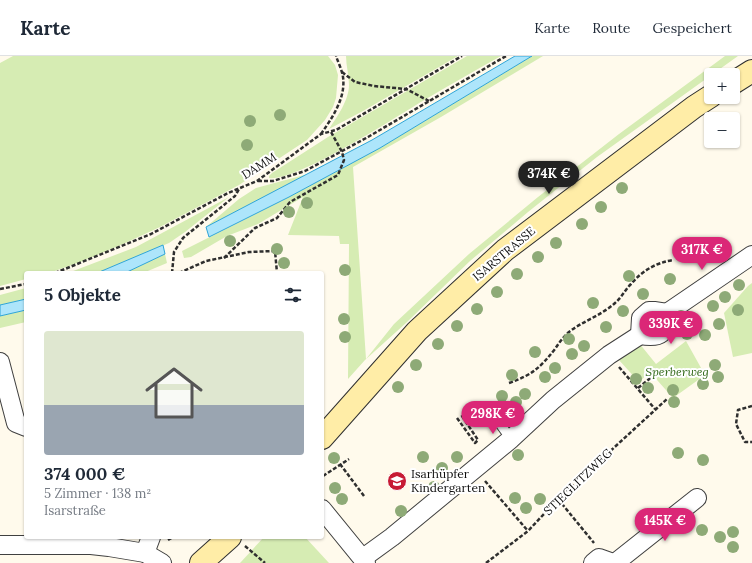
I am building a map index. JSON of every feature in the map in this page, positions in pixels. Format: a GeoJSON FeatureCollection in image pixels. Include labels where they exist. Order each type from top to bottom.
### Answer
{"type":"FeatureCollection","features":[{"type":"Feature","properties":{"kind":"main road"},"geometry":{"type":"LineString","coordinates":[[740,79],[752,71]]}},
{"type":"Feature","properties":{"kind":"main road","name":"ISARSTRASSE"},"geometry":{"type":"LineString","coordinates":[[324,436],[417,331],[506,250],[704,101]]}},
{"type":"Feature","properties":{"kind":"main road"},"geometry":{"type":"LineString","coordinates":[[201,563],[237,541]]}},
{"type":"Feature","properties":{"kind":"street"},"geometry":{"type":"LineString","coordinates":[[324,511],[364,561],[474,468],[511,439],[552,400],[609,355],[640,335],[640,323],[644,314],[654,311],[667,313],[752,255]]}},
{"type":"Feature","properties":{"kind":"street"},"geometry":{"type":"LineString","coordinates":[[0,362],[16,423],[24,426]]}},
{"type":"Feature","properties":{"kind":"street"},"geometry":{"type":"LineString","coordinates":[[605,562],[697,498]]}},
{"type":"Feature","properties":{"kind":"street"},"geometry":{"type":"LineString","coordinates":[[0,545],[148,545],[162,563]]}},
{"type":"Feature","properties":{"kind":"lane"},"geometry":{"type":"LineString","coordinates":[[498,421],[511,439]]}},
{"type":"Feature","properties":{"kind":"path"},"geometry":{"type":"LineString","coordinates":[[321,134],[335,114],[342,94],[343,77],[336,56]]}},
{"type":"Feature","properties":{"kind":"path","name":"DAMM"},"geometry":{"type":"LineString","coordinates":[[60,271],[151,234],[228,193],[257,181],[321,134],[336,130],[462,56]]}},
{"type":"Feature","properties":{"kind":"path"},"geometry":{"type":"LineString","coordinates":[[257,181],[273,181],[305,171],[342,152],[506,56]]}},
{"type":"Feature","properties":{"kind":"path"},"geometry":{"type":"LineString","coordinates":[[342,72],[355,82],[374,86],[406,89],[430,101]]}},
{"type":"Feature","properties":{"kind":"path"},"geometry":{"type":"LineString","coordinates":[[224,258],[255,228],[277,218],[290,202],[338,175],[343,163],[342,152],[331,132]]}},
{"type":"Feature","properties":{"kind":"path"},"geometry":{"type":"LineString","coordinates":[[172,271],[174,252],[183,238],[235,196],[240,188]]}},
{"type":"Feature","properties":{"kind":"path"},"geometry":{"type":"LineString","coordinates":[[184,271],[206,261],[249,252],[275,251],[277,271]]}},
{"type":"Feature","properties":{"kind":"path"},"geometry":{"type":"LineString","coordinates":[[509,383],[531,374],[548,358],[568,333],[584,322],[608,309],[623,295],[630,285],[644,271],[655,265],[673,260]]}},
{"type":"Feature","properties":{"kind":"path"},"geometry":{"type":"LineString","coordinates":[[0,290],[24,284]]}},
{"type":"Feature","properties":{"kind":"path"},"geometry":{"type":"LineString","coordinates":[[609,355],[655,409]]}},
{"type":"Feature","properties":{"kind":"path"},"geometry":{"type":"LineString","coordinates":[[638,388],[653,376]]}},
{"type":"Feature","properties":{"kind":"path","name":"STIEGLITZWEG"},"geometry":{"type":"LineString","coordinates":[[486,563],[528,531],[558,499],[667,399]]}},
{"type":"Feature","properties":{"kind":"path"},"geometry":{"type":"LineString","coordinates":[[752,406],[738,410],[736,424],[745,442],[752,442]]}},
{"type":"Feature","properties":{"kind":"path"},"geometry":{"type":"LineString","coordinates":[[457,418],[475,443],[478,440],[462,416],[467,412]]}},
{"type":"Feature","properties":{"kind":"path"},"geometry":{"type":"LineString","coordinates":[[324,475],[349,459]]}},
{"type":"Feature","properties":{"kind":"path"},"geometry":{"type":"LineString","coordinates":[[340,464],[364,496]]}},
{"type":"Feature","properties":{"kind":"path"},"geometry":{"type":"LineString","coordinates":[[474,468],[528,531]]}},
{"type":"Feature","properties":{"kind":"path"},"geometry":{"type":"LineString","coordinates":[[558,499],[598,548],[605,562]]}},
{"type":"Feature","properties":{"kind":"path"},"geometry":{"type":"LineString","coordinates":[[237,541],[265,563]]}},
{"type":"Feature","properties":{"kind":"green space"},"geometry":{"type":"Polygon","coordinates":[[[13,56],[328,56],[335,65],[338,75],[336,98],[333,107],[325,120],[307,140],[239,185],[160,227],[83,261],[55,271],[24,271],[24,280],[0,286],[0,63],[13,56]]]}},
{"type":"Feature","properties":{"kind":"green space"},"geometry":{"type":"Polygon","coordinates":[[[346,56],[458,56],[329,129],[347,97],[349,81],[346,56]]]}},
{"type":"Feature","properties":{"kind":"green space"},"geometry":{"type":"Polygon","coordinates":[[[467,56],[501,56],[435,93],[371,133],[323,159],[301,170],[283,176],[269,178],[272,173],[328,137],[467,56]]]}},
{"type":"Feature","properties":{"kind":"green space"},"geometry":{"type":"Polygon","coordinates":[[[532,56],[543,56],[441,117],[353,167],[366,359],[394,324],[469,254],[538,197],[619,134],[704,71],[704,80],[597,157],[470,261],[406,323],[365,360],[348,379],[349,244],[340,244],[339,236],[288,235],[303,197],[258,224],[227,236],[191,257],[184,258],[182,251],[289,197],[380,148],[532,56]]]}},
{"type":"Feature","properties":{"kind":"green space"},"geometry":{"type":"Polygon","coordinates":[[[725,56],[738,56],[721,68],[709,68],[725,56]]]}},
{"type":"Feature","properties":{"kind":"green space"},"geometry":{"type":"Polygon","coordinates":[[[308,174],[206,227],[239,199],[256,188],[308,174]]]}},
{"type":"Feature","properties":{"kind":"green space"},"geometry":{"type":"Polygon","coordinates":[[[229,197],[169,243],[102,271],[73,271],[136,247],[229,197]]]}},
{"type":"Feature","properties":{"kind":"green space"},"geometry":{"type":"Polygon","coordinates":[[[165,254],[167,263],[148,271],[129,271],[165,254]]]}},
{"type":"Feature","properties":{"kind":"green space"},"geometry":{"type":"Polygon","coordinates":[[[752,283],[752,353],[733,357],[724,313],[752,283]]]}},
{"type":"Feature","properties":{"kind":"green space"},"geometry":{"type":"Polygon","coordinates":[[[24,289],[24,299],[0,305],[0,295],[24,289]]]}},
{"type":"Feature","properties":{"kind":"green space"},"geometry":{"type":"Polygon","coordinates":[[[24,310],[24,322],[0,328],[0,316],[24,310]]]}},
{"type":"Feature","properties":{"kind":"green space","name":"Sperberweg"},"geometry":{"type":"Polygon","coordinates":[[[686,341],[705,375],[673,398],[650,372],[639,382],[618,359],[639,343],[656,364],[686,341]]]}},
{"type":"Feature","properties":{"kind":"green space"},"geometry":{"type":"Polygon","coordinates":[[[262,539],[307,539],[329,563],[240,563],[262,539]]]}},
{"type":"Feature","properties":{"kind":"water"},"geometry":{"type":"Polygon","coordinates":[[[515,56],[532,56],[380,148],[289,197],[209,237],[206,227],[372,140],[515,56]]]}},
{"type":"Feature","properties":{"kind":"water"},"geometry":{"type":"Polygon","coordinates":[[[163,245],[165,254],[129,271],[102,271],[163,245]]]}},
{"type":"Feature","properties":{"kind":"water"},"geometry":{"type":"Polygon","coordinates":[[[24,299],[24,310],[0,316],[0,305],[24,299]]]}},
{"type":"Feature","properties":{"kind":"place","name":"Isarhüpfer Kindergarten"},"geometry":{"type":"Point","coordinates":[397,481]}}]}
